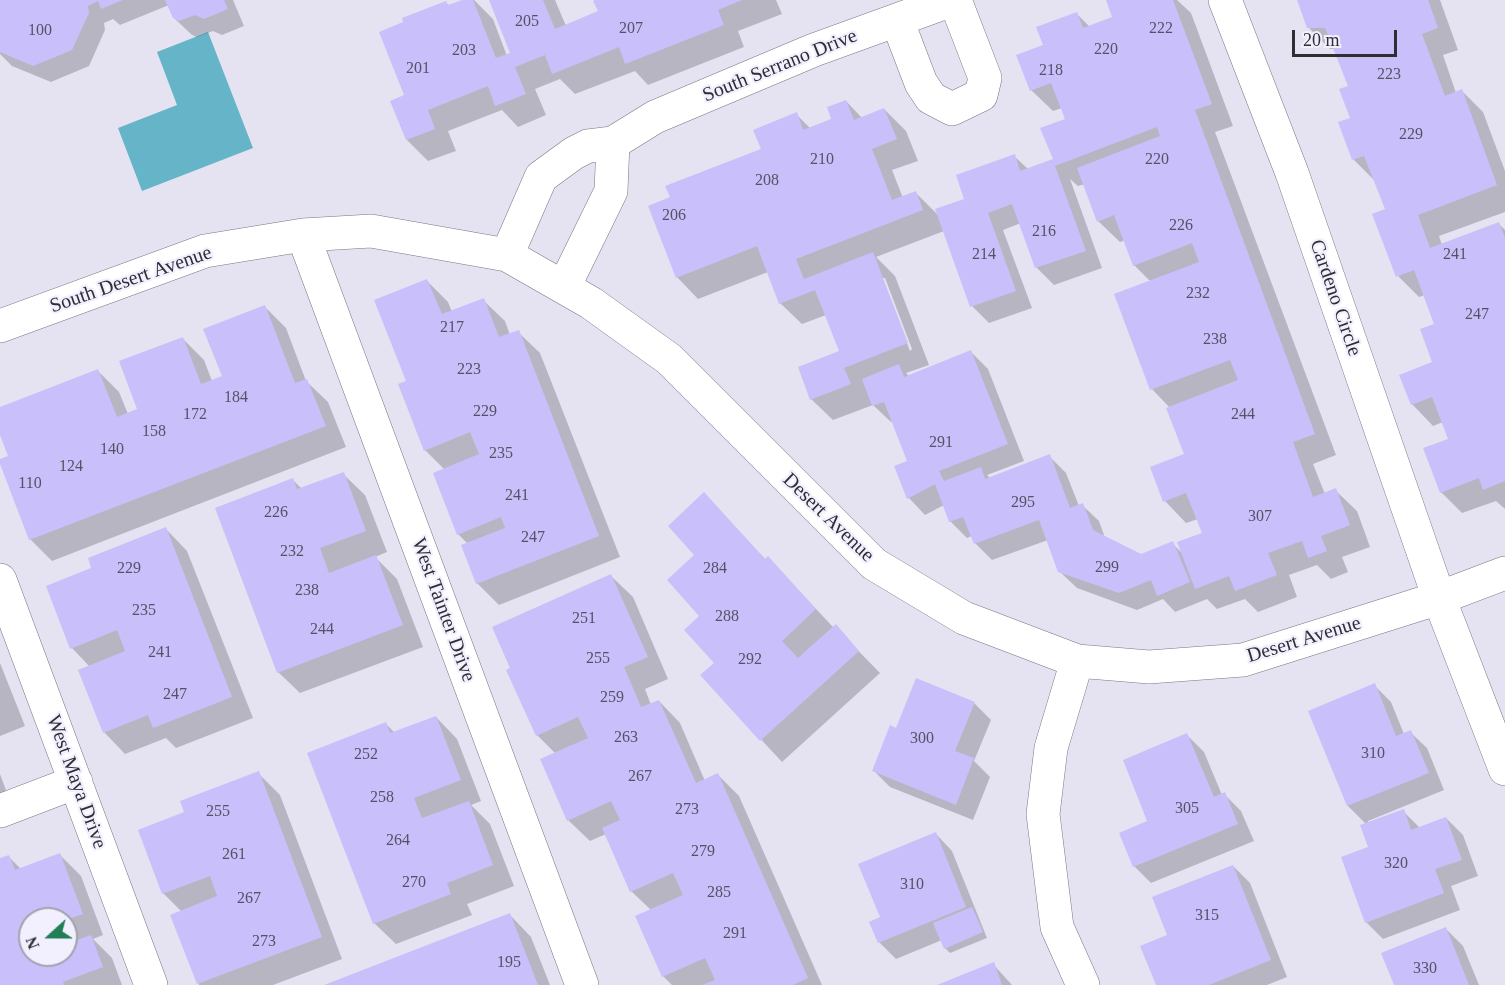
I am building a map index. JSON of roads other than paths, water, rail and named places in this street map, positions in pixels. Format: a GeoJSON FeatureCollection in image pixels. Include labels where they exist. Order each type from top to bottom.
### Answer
{"type":"FeatureCollection","features":[{"type":"Feature","properties":{"kind":"street","name":"South Serrano Drive"},"geometry":{"type":"LineString","coordinates":[[507,255],[541,177],[557,164],[588,146],[613,143],[655,117],[814,50],[954,0]]}},
{"type":"Feature","properties":{"kind":"street"},"geometry":{"type":"LineString","coordinates":[[897,20],[921,83],[931,98],[952,108],[981,95],[985,78],[954,0]]}},
{"type":"Feature","properties":{"kind":"street","name":"Cardeno Circle"},"geometry":{"type":"LineString","coordinates":[[1225,0],[1292,173],[1439,598],[1505,769]]}},
{"type":"Feature","properties":{"kind":"street"},"geometry":{"type":"LineString","coordinates":[[564,287],[611,191],[613,143]]}},
{"type":"Feature","properties":{"kind":"street","name":"Desert Avenue"},"geometry":{"type":"LineString","coordinates":[[371,231],[507,255],[591,303],[669,359],[874,564],[964,618],[1077,661],[1149,667],[1243,660],[1439,598]]}},
{"type":"Feature","properties":{"kind":"street","name":"South Desert Avenue"},"geometry":{"type":"LineString","coordinates":[[0,326],[205,251],[303,236],[371,231]]}},
{"type":"Feature","properties":{"kind":"street","name":"West Tainter Drive"},"geometry":{"type":"LineString","coordinates":[[303,236],[582,985]]}},
{"type":"Feature","properties":{"kind":"street"},"geometry":{"type":"LineString","coordinates":[[1439,598],[1505,573]]}},
{"type":"Feature","properties":{"kind":"street","name":"West Maya Drive"},"geometry":{"type":"LineString","coordinates":[[0,580],[151,985]]}},
{"type":"Feature","properties":{"kind":"street"},"geometry":{"type":"LineString","coordinates":[[1077,661],[1051,748],[1043,814],[1057,927],[1083,985]]}},
{"type":"Feature","properties":{"kind":"street"},"geometry":{"type":"LineString","coordinates":[[0,812],[76,782]]}},
{"type":"Feature","properties":{"kind":"water"},"geometry":{"type":"Polygon","coordinates":[[[208,32],[253,148],[142,191],[118,128],[177,105],[157,52],[208,32]]]}}]}
